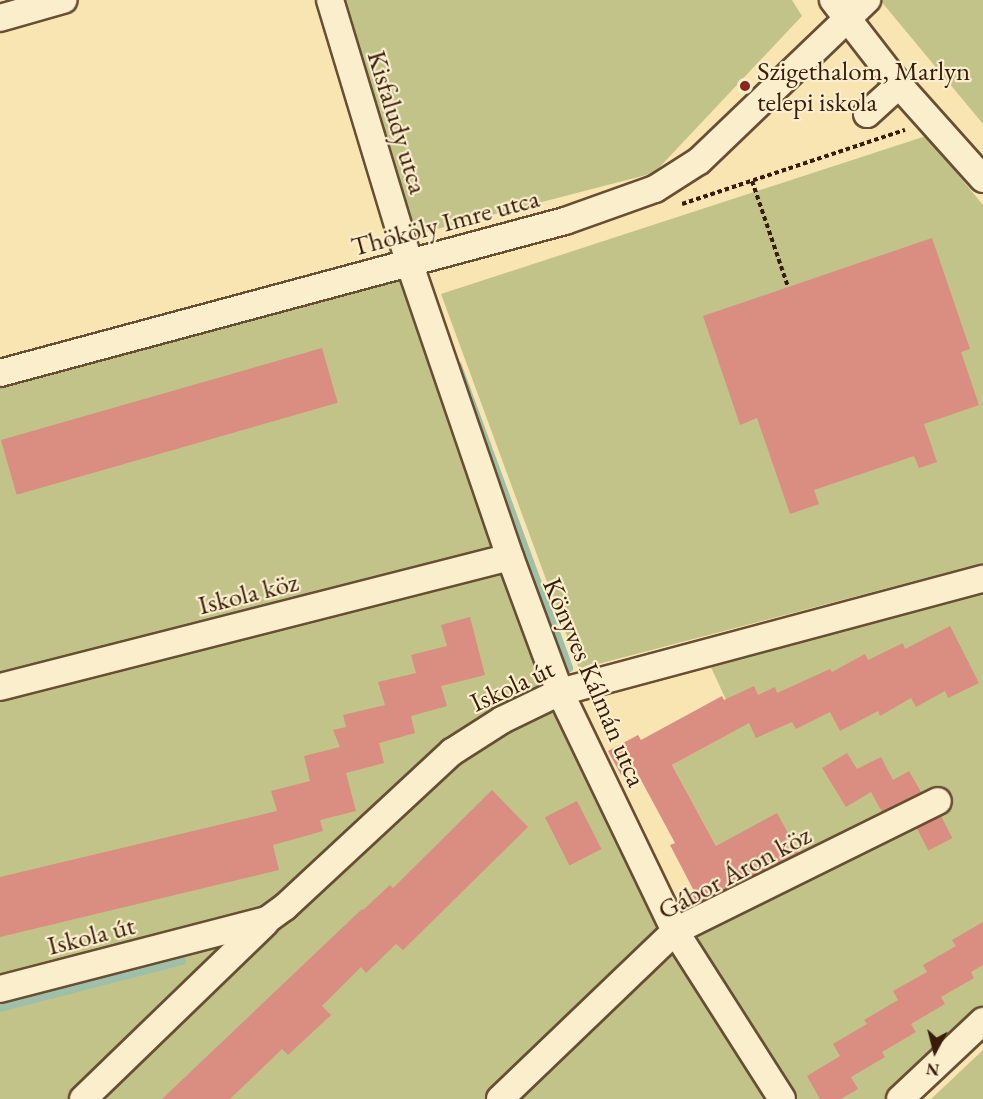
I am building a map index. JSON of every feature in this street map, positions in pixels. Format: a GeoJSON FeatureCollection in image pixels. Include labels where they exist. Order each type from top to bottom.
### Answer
{"type":"FeatureCollection","features":[{"type":"Feature","properties":{"kind":"street"},"geometry":{"type":"LineString","coordinates":[[0,18],[63,0]]}},
{"type":"Feature","properties":{"kind":"street","name":"Kisfaludy utca"},"geometry":{"type":"LineString","coordinates":[[330,0],[409,262]]}},
{"type":"Feature","properties":{"kind":"street","name":"Thököly Imre utca"},"geometry":{"type":"LineString","coordinates":[[0,374],[605,208],[645,194],[678,177],[717,145],[840,10],[867,0]]}},
{"type":"Feature","properties":{"kind":"street"},"geometry":{"type":"LineString","coordinates":[[840,10],[899,85],[983,179]]}},
{"type":"Feature","properties":{"kind":"street"},"geometry":{"type":"LineString","coordinates":[[867,114],[899,85]]}},
{"type":"Feature","properties":{"kind":"street","name":"Könyves Kálmán utca"},"geometry":{"type":"LineString","coordinates":[[409,262],[510,557],[560,692],[675,931],[782,1099]]}},
{"type":"Feature","properties":{"kind":"street","name":"Iskola köz"},"geometry":{"type":"LineString","coordinates":[[0,687],[510,557]]}},
{"type":"Feature","properties":{"kind":"street","name":"Iskola út"},"geometry":{"type":"LineString","coordinates":[[83,1099],[267,920],[285,907],[452,752],[502,720],[560,692],[983,579]]}},
{"type":"Feature","properties":{"kind":"street","name":"Gábor Áron köz"},"geometry":{"type":"LineString","coordinates":[[500,1099],[675,931],[938,801]]}},
{"type":"Feature","properties":{"kind":"street","name":"Iskola út"},"geometry":{"type":"LineString","coordinates":[[0,989],[267,920]]}},
{"type":"Feature","properties":{"kind":"street"},"geometry":{"type":"LineString","coordinates":[[900,1099],[983,1021]]}},
{"type":"Feature","properties":{"kind":"path"},"geometry":{"type":"LineString","coordinates":[[752,181],[788,287]]}},
{"type":"Feature","properties":{"kind":"green space"},"geometry":{"type":"Polygon","coordinates":[[[345,0],[792,0],[802,16],[654,173],[414,235],[345,0]]]}},
{"type":"Feature","properties":{"kind":"green space"},"geometry":{"type":"Polygon","coordinates":[[[880,0],[983,0],[983,124],[880,0]]]}},
{"type":"Feature","properties":{"kind":"green space"},"geometry":{"type":"Polygon","coordinates":[[[926,136],[983,205],[983,563],[579,669],[441,294],[926,136]]]}},
{"type":"Feature","properties":{"kind":"green space"},"geometry":{"type":"Polygon","coordinates":[[[409,262],[510,557],[675,931],[717,897],[799,853],[716,846],[672,765],[739,728],[709,663],[983,584],[983,1023],[901,1099],[0,1099],[0,373],[409,262]]]}},
{"type":"Feature","properties":{"kind":"green space"},"geometry":{"type":"Polygon","coordinates":[[[983,1050],[983,1099],[931,1099],[983,1050]]]}},
{"type":"Feature","properties":{"kind":"building"},"geometry":{"type":"Polygon","coordinates":[[[932,238],[970,349],[961,352],[979,405],[924,424],[937,462],[919,468],[914,456],[814,490],[819,504],[790,514],[757,418],[740,425],[703,316],[932,238]]]}},
{"type":"Feature","properties":{"kind":"building"},"geometry":{"type":"Polygon","coordinates":[[[322,348],[338,403],[17,495],[1,440],[322,348]]]}},
{"type":"Feature","properties":{"kind":"building"},"geometry":{"type":"Polygon","coordinates":[[[470,617],[485,675],[441,686],[447,706],[411,716],[415,733],[379,743],[384,763],[346,773],[356,811],[320,820],[323,831],[273,845],[279,870],[0,937],[0,877],[277,811],[271,791],[310,781],[304,756],[340,747],[333,730],[346,727],[343,715],[385,705],[378,682],[416,673],[411,655],[447,646],[441,625],[470,617]]]}},
{"type":"Feature","properties":{"kind":"building"},"geometry":{"type":"Polygon","coordinates":[[[950,626],[979,683],[948,698],[945,691],[916,707],[911,698],[880,716],[878,711],[840,731],[830,712],[796,729],[792,722],[756,738],[749,723],[672,765],[716,846],[777,813],[799,853],[690,907],[684,896],[694,891],[670,845],[675,843],[634,767],[621,775],[608,751],[638,735],[641,740],[722,696],[724,700],[754,686],[758,695],[775,687],[777,693],[830,669],[832,672],[865,654],[868,660],[903,643],[905,649],[950,626]]]}},
{"type":"Feature","properties":{"kind":"building"},"geometry":{"type":"Polygon","coordinates":[[[847,753],[857,769],[881,757],[893,780],[909,771],[921,792],[882,812],[871,792],[846,807],[822,768],[847,753]]]}},
{"type":"Feature","properties":{"kind":"building"},"geometry":{"type":"Polygon","coordinates":[[[492,790],[528,827],[403,950],[396,944],[366,973],[361,967],[322,1006],[331,1015],[288,1055],[282,1049],[230,1099],[162,1099],[362,909],[390,885],[393,888],[492,790]]]}},
{"type":"Feature","properties":{"kind":"building"},"geometry":{"type":"Polygon","coordinates":[[[577,801],[602,849],[569,865],[545,817],[577,801]]]}},
{"type":"Feature","properties":{"kind":"building"},"geometry":{"type":"Polygon","coordinates":[[[941,816],[952,838],[928,851],[917,828],[941,816]]]}},
{"type":"Feature","properties":{"kind":"building"},"geometry":{"type":"Polygon","coordinates":[[[983,922],[983,965],[971,972],[974,978],[941,997],[945,1004],[911,1024],[916,1032],[882,1052],[885,1057],[851,1077],[858,1089],[841,1099],[820,1099],[807,1076],[840,1056],[833,1044],[867,1024],[864,1020],[898,1000],[893,991],[927,972],[923,965],[956,946],[952,940],[983,922]]]}},
{"type":"Feature","properties":{"kind":"waterway"},"geometry":{"type":"LineString","coordinates":[[458,366],[569,668]]}},
{"type":"Feature","properties":{"kind":"waterway"},"geometry":{"type":"LineString","coordinates":[[0,1008],[182,961]]}},
{"type":"Feature","properties":{"kind":"place","name":"Szigethalom, Marlyn telepi iskola"},"geometry":{"type":"Point","coordinates":[745,86]}}]}
